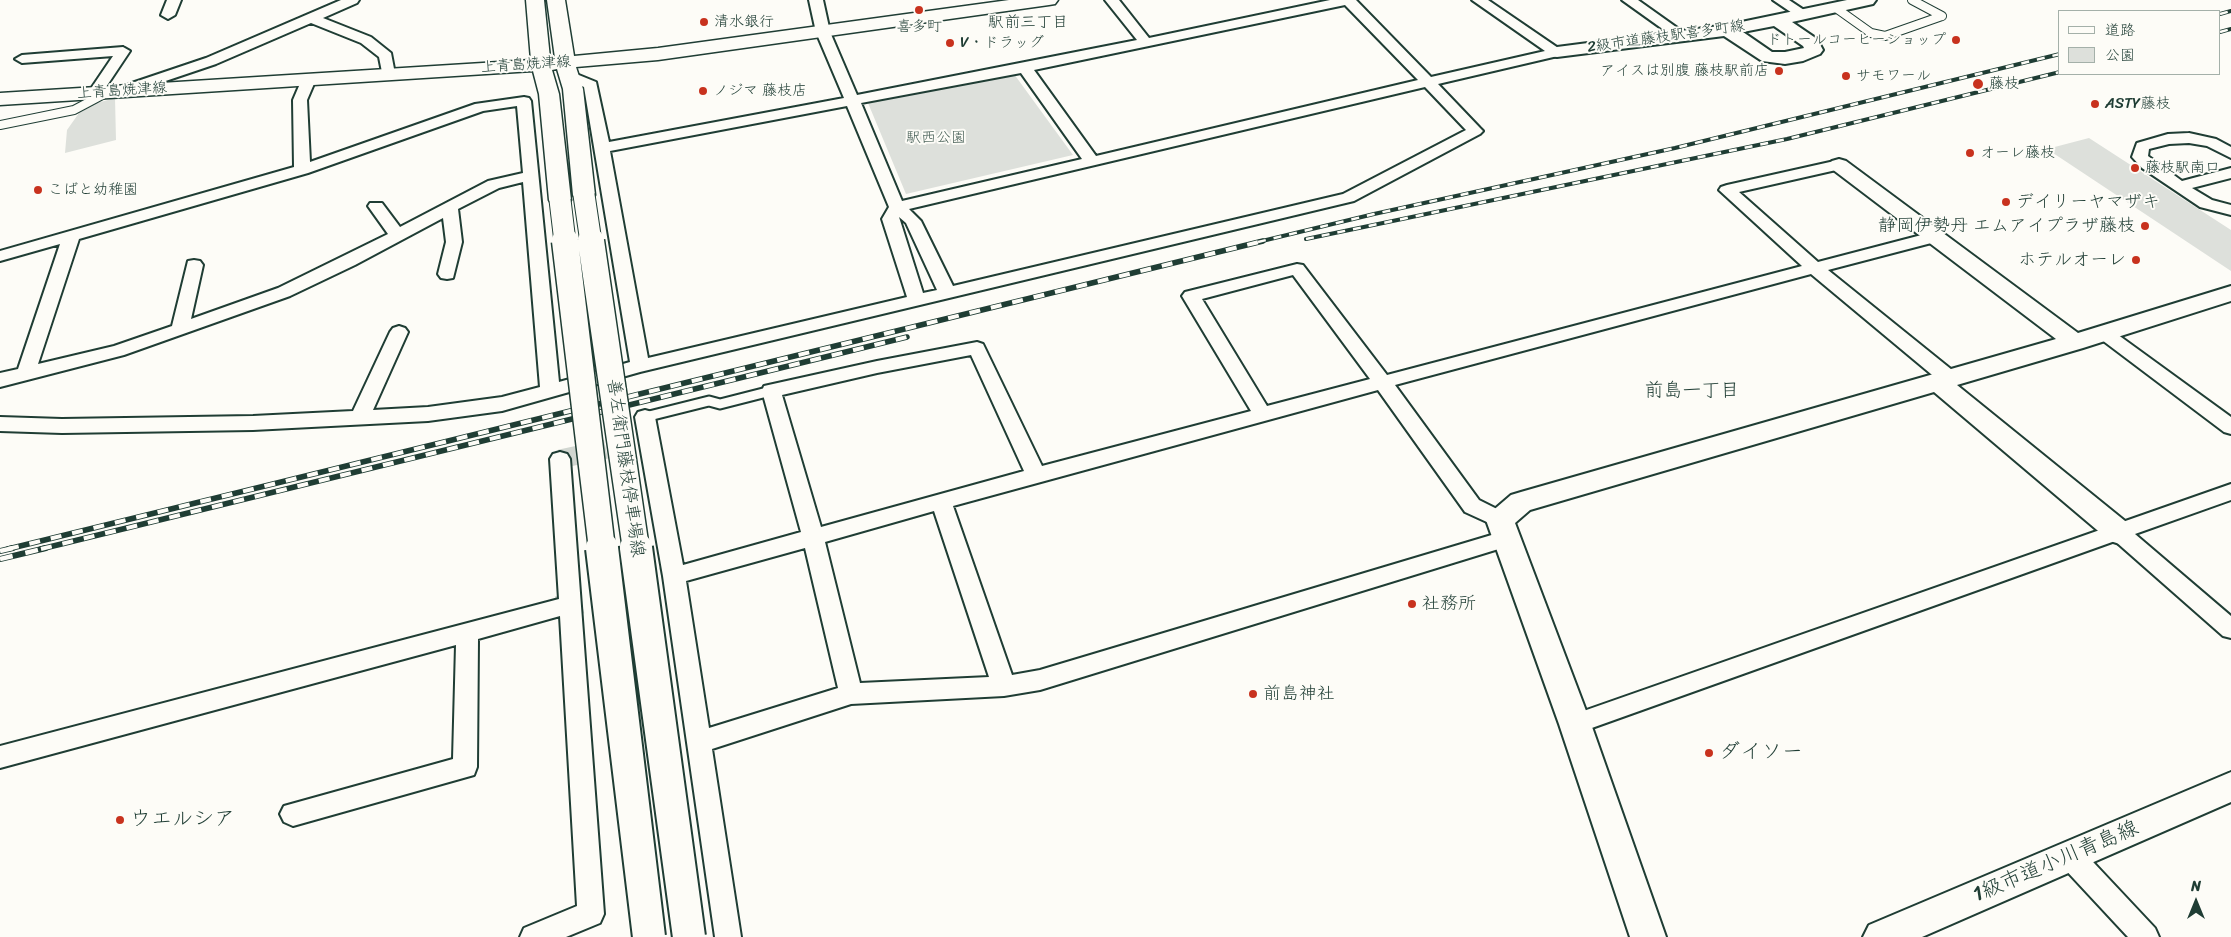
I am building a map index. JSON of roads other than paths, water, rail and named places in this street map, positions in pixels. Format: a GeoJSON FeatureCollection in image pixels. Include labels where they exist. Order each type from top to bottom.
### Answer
{"type":"FeatureCollection","features":[{"type":"Feature","properties":{"kind":"main road","name":"善左衛門藤枝停車場線"},"geometry":{"type":"LineString","coordinates":[[535,0],[541,65],[572,197],[621,439],[689,937]]}},
{"type":"Feature","properties":{"kind":"main road","name":"善左衛門藤枝停車場線"},"geometry":{"type":"LineString","coordinates":[[556,0],[567,69],[573,90],[572,197],[649,937]]}},
{"type":"Feature","properties":{"kind":"main road","name":"上青島焼津線"},"geometry":{"type":"LineString","coordinates":[[0,99],[541,65],[567,69],[658,54],[1049,0]]}},
{"type":"Feature","properties":{"kind":"street"},"geometry":{"type":"LineString","coordinates":[[168,15],[174,0]]}},
{"type":"Feature","properties":{"kind":"street"},"geometry":{"type":"LineString","coordinates":[[108,92],[211,62],[352,0]]}},
{"type":"Feature","properties":{"kind":"street"},"geometry":{"type":"LineString","coordinates":[[816,0],[823,32],[896,207],[913,220],[948,294]]}},
{"type":"Feature","properties":{"kind":"street"},"geometry":{"type":"LineString","coordinates":[[1112,0],[1146,43]]}},
{"type":"Feature","properties":{"kind":"street"},"geometry":{"type":"LineString","coordinates":[[0,424],[62,426],[244,423],[428,414],[492,405],[640,366],[1348,198],[1475,132],[1348,0],[1025,68],[602,148]]}},
{"type":"Feature","properties":{"kind":"street"},"geometry":{"type":"LineString","coordinates":[[1479,0],[1557,52]]}},
{"type":"Feature","properties":{"kind":"street"},"geometry":{"type":"LineString","coordinates":[[1629,0],[1683,37]]}},
{"type":"Feature","properties":{"kind":"street"},"geometry":{"type":"LineString","coordinates":[[1780,0],[1803,14]]}},
{"type":"Feature","properties":{"kind":"street","name":"2級市道藤枝駅喜多町線"},"geometry":{"type":"LineString","coordinates":[[1557,52],[1727,30],[1867,0]]}},
{"type":"Feature","properties":{"kind":"street"},"geometry":{"type":"LineString","coordinates":[[312,18],[366,40],[386,56],[388,74]]}},
{"type":"Feature","properties":{"kind":"street"},"geometry":{"type":"LineString","coordinates":[[1727,30],[1768,57],[1785,58],[1803,55],[1814,50],[1811,43],[1777,20]]}},
{"type":"Feature","properties":{"kind":"street"},"geometry":{"type":"LineString","coordinates":[[22,59],[124,51],[108,92]]}},
{"type":"Feature","properties":{"kind":"street"},"geometry":{"type":"LineString","coordinates":[[917,301],[890,219],[896,207],[1557,52]]}},
{"type":"Feature","properties":{"kind":"street"},"geometry":{"type":"LineString","coordinates":[[1025,68],[1091,160]]}},
{"type":"Feature","properties":{"kind":"street"},"geometry":{"type":"LineString","coordinates":[[567,69],[591,85],[640,366]]}},
{"type":"Feature","properties":{"kind":"street"},"geometry":{"type":"LineString","coordinates":[[302,170],[300,100],[309,79]]}},
{"type":"Feature","properties":{"kind":"street"},"geometry":{"type":"LineString","coordinates":[[0,256],[302,170],[480,107],[524,101],[550,390]]}},
{"type":"Feature","properties":{"kind":"street"},"geometry":{"type":"LineString","coordinates":[[2231,153],[2211,142],[2189,138],[2168,139],[2142,146],[2140,157],[2206,204],[2231,210]]}},
{"type":"Feature","properties":{"kind":"street"},"geometry":{"type":"LineString","coordinates":[[2075,342],[1839,166],[1727,190],[2231,629]]}},
{"type":"Feature","properties":{"kind":"street"},"geometry":{"type":"LineString","coordinates":[[2180,186],[2231,173]]}},
{"type":"Feature","properties":{"kind":"street"},"geometry":{"type":"LineString","coordinates":[[0,380],[118,351],[284,292],[494,184],[531,176]]}},
{"type":"Feature","properties":{"kind":"street"},"geometry":{"type":"LineString","coordinates":[[376,206],[397,235]]}},
{"type":"Feature","properties":{"kind":"street"},"geometry":{"type":"LineString","coordinates":[[447,274],[454,242],[450,207]]}},
{"type":"Feature","properties":{"kind":"street"},"geometry":{"type":"LineString","coordinates":[[26,373],[71,237]]}},
{"type":"Feature","properties":{"kind":"street"},"geometry":{"type":"LineString","coordinates":[[674,576],[1036,475],[1933,237]]}},
{"type":"Feature","properties":{"kind":"street"},"geometry":{"type":"LineString","coordinates":[[180,330],[194,265]]}},
{"type":"Feature","properties":{"kind":"street"},"geometry":{"type":"LineString","coordinates":[[1264,415],[1191,296],[1297,270],[1383,383],[1472,506],[1503,529],[1575,724],[1648,937]]}},
{"type":"Feature","properties":{"kind":"street"},"geometry":{"type":"LineString","coordinates":[[700,742],[851,694],[1004,686],[1040,680],[1503,529],[1520,502],[2075,342],[2231,294]]}},
{"type":"Feature","properties":{"kind":"street"},"geometry":{"type":"LineString","coordinates":[[360,417],[399,332]]}},
{"type":"Feature","properties":{"kind":"street"},"geometry":{"type":"LineString","coordinates":[[2104,333],[2231,427]]}},
{"type":"Feature","properties":{"kind":"street"},"geometry":{"type":"LineString","coordinates":[[851,694],[813,537],[771,391],[877,367],[977,348],[1036,475]]}},
{"type":"Feature","properties":{"kind":"street"},"geometry":{"type":"LineString","coordinates":[[645,418],[674,576],[728,937]]}},
{"type":"Feature","properties":{"kind":"street"},"geometry":{"type":"LineString","coordinates":[[533,937],[591,914],[560,459]]}},
{"type":"Feature","properties":{"kind":"street"},"geometry":{"type":"LineString","coordinates":[[1575,724],[2120,533],[2231,492]]}},
{"type":"Feature","properties":{"kind":"street"},"geometry":{"type":"LineString","coordinates":[[941,502],[1004,686]]}},
{"type":"Feature","properties":{"kind":"street"},"geometry":{"type":"LineString","coordinates":[[0,757],[558,608]]}},
{"type":"Feature","properties":{"kind":"street"},"geometry":{"type":"LineString","coordinates":[[293,814],[465,767],[467,633]]}},
{"type":"Feature","properties":{"kind":"street","name":"1級市道小川青島線"},"geometry":{"type":"LineString","coordinates":[[1881,937],[2231,787]]}},
{"type":"Feature","properties":{"kind":"street"},"geometry":{"type":"LineString","coordinates":[[2070,856],[2146,937]]}},
{"type":"Feature","properties":{"kind":"lane"},"geometry":{"type":"LineString","coordinates":[[1836,8],[1871,33],[1885,36],[1942,16],[1912,0]]}},
{"type":"Feature","properties":{"kind":"lane"},"geometry":{"type":"LineString","coordinates":[[0,125],[74,110],[108,92]]}},
{"type":"Feature","properties":{"kind":"lane"},"geometry":{"type":"LineString","coordinates":[[645,418],[709,401],[720,404],[771,391]]}},
{"type":"Feature","properties":{"kind":"tunnel"},"geometry":{"type":"LineString","coordinates":[[560,459],[649,440]]}},
{"type":"Feature","properties":{"kind":"tunnel"},"geometry":{"type":"LineString","coordinates":[[558,608],[674,576]]}},
{"type":"Feature","properties":{"kind":"railway"},"geometry":{"type":"LineString","coordinates":[[2221,14],[2231,11]]}},
{"type":"Feature","properties":{"kind":"railway"},"geometry":{"type":"LineString","coordinates":[[2221,32],[2231,29]]}},
{"type":"Feature","properties":{"kind":"railway"},"geometry":{"type":"LineString","coordinates":[[1258,242],[1374,214],[1675,148],[2058,54]]}},
{"type":"Feature","properties":{"kind":"railway"},"geometry":{"type":"LineString","coordinates":[[1306,239],[1787,139],[2058,72]]}},
{"type":"Feature","properties":{"kind":"railway"},"geometry":{"type":"LineString","coordinates":[[8,549],[1263,241]]}},
{"type":"Feature","properties":{"kind":"railway"},"geometry":{"type":"LineString","coordinates":[[41,549],[907,337]]}},
{"type":"Feature","properties":{"kind":"railway"},"geometry":{"type":"LineString","coordinates":[[0,551],[13,548]]}},
{"type":"Feature","properties":{"kind":"railway"},"geometry":{"type":"LineString","coordinates":[[0,559],[46,548]]}},
{"type":"Feature","properties":{"kind":"place","name":"喜多町"},"geometry":{"type":"Point","coordinates":[919,10]}},
{"type":"Feature","properties":{"kind":"place","name":"清水銀行"},"geometry":{"type":"Point","coordinates":[704,22]}},
{"type":"Feature","properties":{"kind":"place","name":"ドトールコーヒーショップ"},"geometry":{"type":"Point","coordinates":[1956,40]}},
{"type":"Feature","properties":{"kind":"place","name":"V・ドラッグ"},"geometry":{"type":"Point","coordinates":[950,43]}},
{"type":"Feature","properties":{"kind":"place","name":"アイスは別腹 藤枝駅前店"},"geometry":{"type":"Point","coordinates":[1779,71]}},
{"type":"Feature","properties":{"kind":"place","name":"サモワール"},"geometry":{"type":"Point","coordinates":[1846,76]}},
{"type":"Feature","properties":{"kind":"place","name":"藤枝"},"geometry":{"type":"Point","coordinates":[1978,84]}},
{"type":"Feature","properties":{"kind":"place","name":"ノジマ 藤枝店"},"geometry":{"type":"Point","coordinates":[703,91]}},
{"type":"Feature","properties":{"kind":"place","name":"ASTY藤枝"},"geometry":{"type":"Point","coordinates":[2095,104]}},
{"type":"Feature","properties":{"kind":"place","name":"オーレ藤枝"},"geometry":{"type":"Point","coordinates":[1970,153]}},
{"type":"Feature","properties":{"kind":"place","name":"藤枝駅南口"},"geometry":{"type":"Point","coordinates":[2135,168]}},
{"type":"Feature","properties":{"kind":"place","name":"こばと幼稚園"},"geometry":{"type":"Point","coordinates":[38,190]}},
{"type":"Feature","properties":{"kind":"place","name":"デイリーヤマザキ"},"geometry":{"type":"Point","coordinates":[2006,202]}},
{"type":"Feature","properties":{"kind":"place","name":"静岡伊勢丹 エムアイプラザ藤枝"},"geometry":{"type":"Point","coordinates":[2145,226]}},
{"type":"Feature","properties":{"kind":"place","name":"ホテルオーレ"},"geometry":{"type":"Point","coordinates":[2136,260]}},
{"type":"Feature","properties":{"kind":"place","name":"社務所"},"geometry":{"type":"Point","coordinates":[1412,604]}},
{"type":"Feature","properties":{"kind":"place","name":"前島神社"},"geometry":{"type":"Point","coordinates":[1253,694]}},
{"type":"Feature","properties":{"kind":"place","name":"ダイソー"},"geometry":{"type":"Point","coordinates":[1709,753]}},
{"type":"Feature","properties":{"kind":"place","name":"ウエルシア"},"geometry":{"type":"Point","coordinates":[120,820]}},
{"type":"Feature","properties":{"kind":"district","name":"駅前三丁目"},"geometry":{"type":"Point","coordinates":[1028,23]}},
{"type":"Feature","properties":{"kind":"district","name":"前島一丁目"},"geometry":{"type":"Point","coordinates":[1692,391]}},
{"type":"Feature","properties":{"kind":"park label","name":"駅西公園"},"geometry":{"type":"Point","coordinates":[936,138]}}]}
